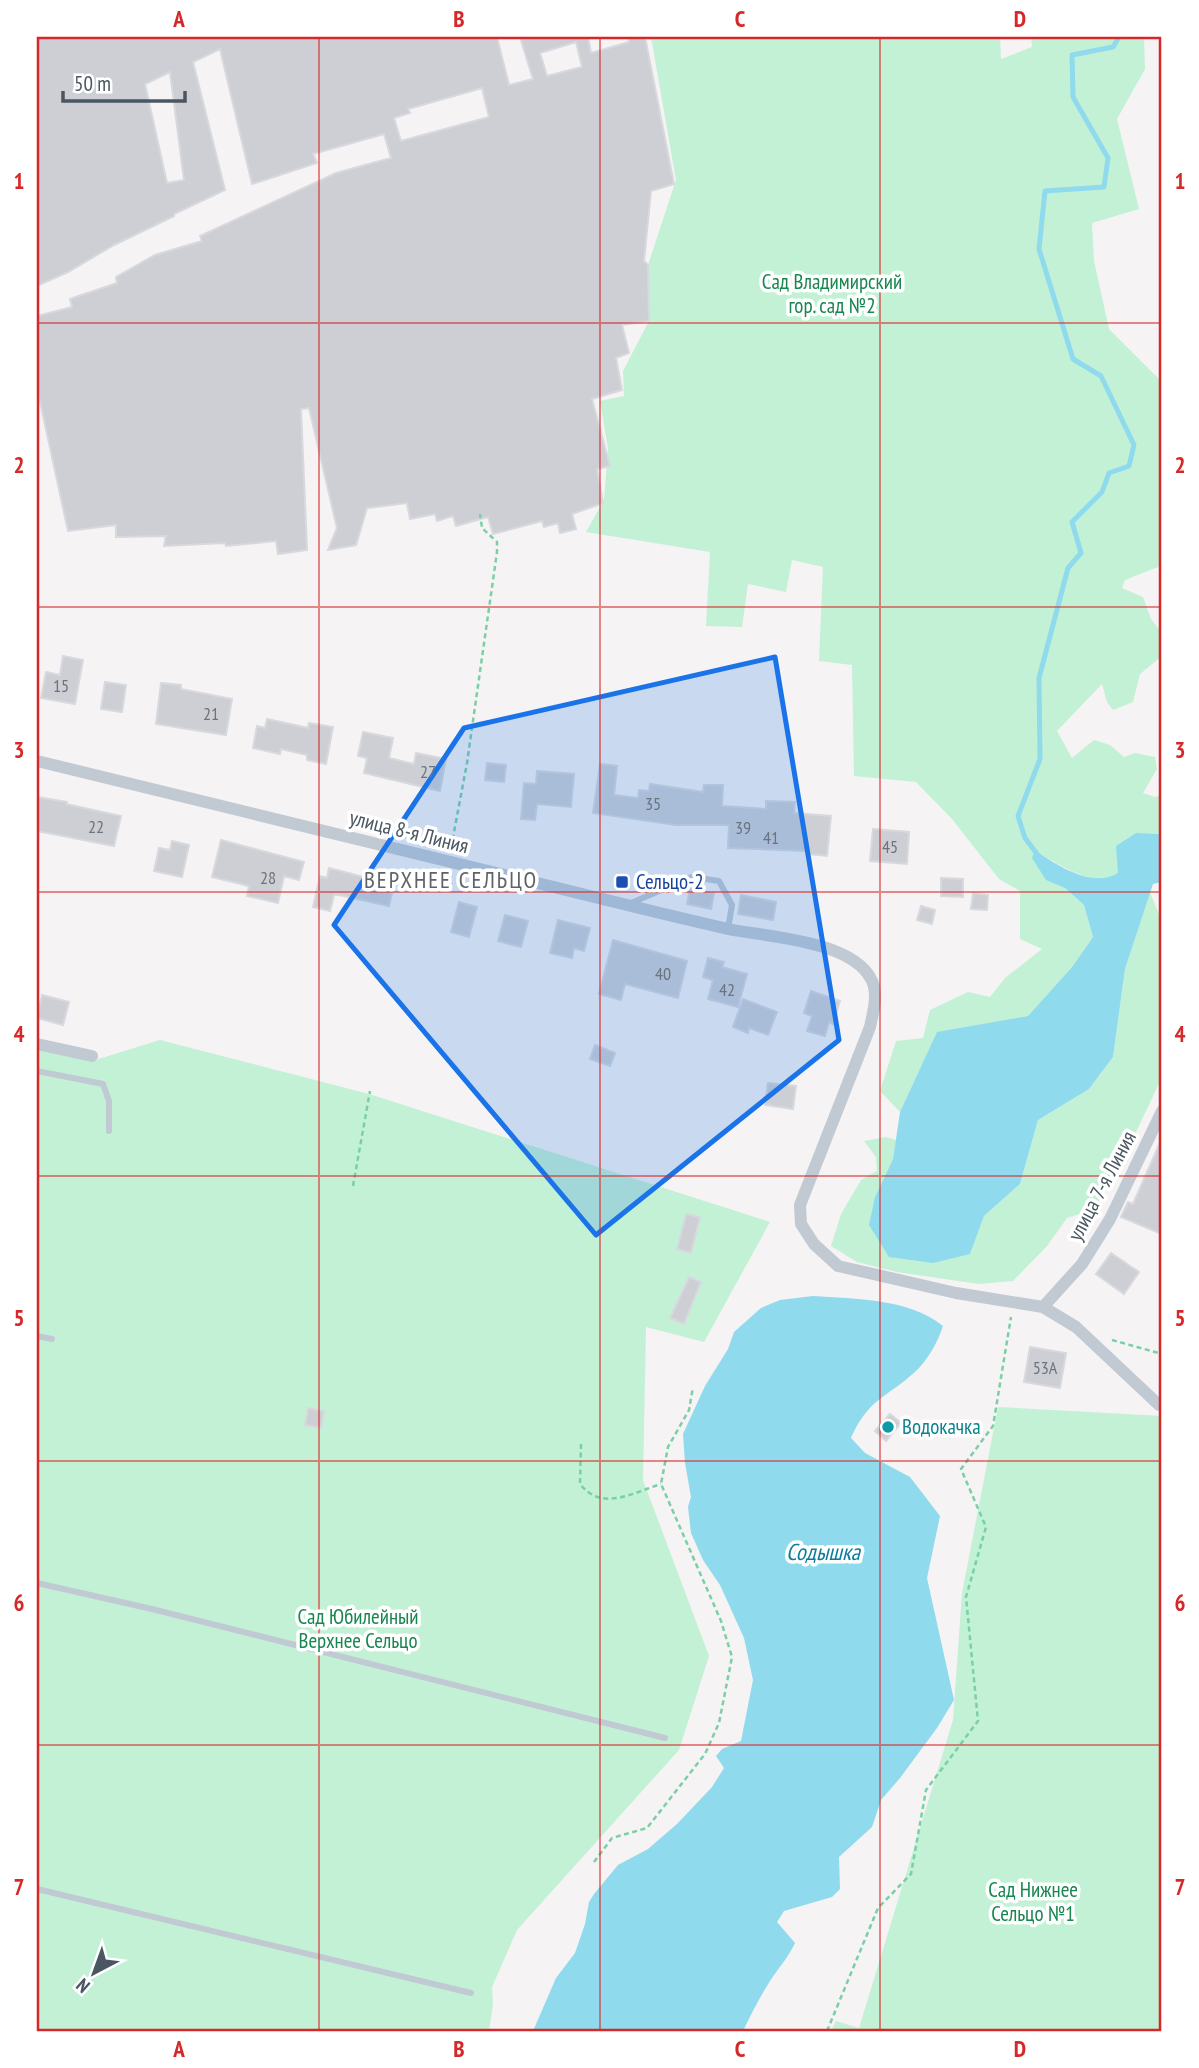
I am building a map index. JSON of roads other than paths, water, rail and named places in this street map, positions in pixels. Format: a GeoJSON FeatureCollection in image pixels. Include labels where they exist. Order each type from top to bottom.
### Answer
{"type":"FeatureCollection","features":[{"type":"Feature","properties":{"kind":"street","name":"улица 8-я Линия"},"geometry":{"type":"LineString","coordinates":[[37,761],[626,905],[728,929],[795,940],[853,960],[865,969],[873,982],[875,1002],[870,1027],[800,1205],[801,1224],[814,1244],[838,1266],[956,1293],[1043,1307]]}},
{"type":"Feature","properties":{"kind":"street"},"geometry":{"type":"LineString","coordinates":[[37,1044],[92,1056]]}},
{"type":"Feature","properties":{"kind":"street","name":"улица 7-я Линия"},"geometry":{"type":"LineString","coordinates":[[1043,1307],[1082,1264],[1110,1219],[1162,1111]]}},
{"type":"Feature","properties":{"kind":"street"},"geometry":{"type":"LineString","coordinates":[[1043,1307],[1076,1327],[1162,1405]]}},
{"type":"Feature","properties":{"kind":"lane"},"geometry":{"type":"LineString","coordinates":[[626,905],[692,877],[719,881],[732,905],[728,929]]}},
{"type":"Feature","properties":{"kind":"lane"},"geometry":{"type":"LineString","coordinates":[[37,1071],[103,1084],[108,1101],[108,1131]]}},
{"type":"Feature","properties":{"kind":"lane"},"geometry":{"type":"LineString","coordinates":[[37,1336],[52,1339]]}},
{"type":"Feature","properties":{"kind":"lane"},"geometry":{"type":"LineString","coordinates":[[37,1583],[152,1609],[665,1738]]}},
{"type":"Feature","properties":{"kind":"lane"},"geometry":{"type":"LineString","coordinates":[[37,1889],[471,1993]]}},
{"type":"Feature","properties":{"kind":"water"},"geometry":{"type":"Polygon","coordinates":[[[1136,833],[1162,834],[1162,882],[1153,884],[1125,969],[1113,1057],[1089,1089],[1038,1120],[1020,1184],[984,1216],[970,1254],[933,1263],[889,1257],[869,1225],[875,1197],[893,1159],[900,1112],[937,1032],[1028,1016],[1072,967],[1093,937],[1084,905],[1065,888],[1046,880],[1032,858],[1035,850],[1075,873],[1086,877],[1108,877],[1118,873],[1116,846],[1136,833]]]}},
{"type":"Feature","properties":{"kind":"water","name":"Содышка"},"geometry":{"type":"Polygon","coordinates":[[[813,1296],[864,1299],[898,1305],[929,1317],[943,1326],[924,1362],[905,1381],[871,1407],[851,1438],[865,1453],[910,1477],[940,1516],[927,1578],[954,1700],[937,1728],[881,1800],[872,1827],[839,1857],[840,1889],[832,1897],[784,1911],[777,1922],[795,1943],[766,1987],[743,2031],[533,2031],[556,1978],[575,1953],[589,1902],[594,1894],[618,1865],[648,1849],[677,1824],[712,1787],[724,1768],[716,1756],[722,1749],[741,1741],[753,1680],[744,1638],[720,1585],[703,1560],[691,1533],[688,1507],[691,1497],[683,1434],[705,1386],[728,1349],[734,1332],[761,1308],[780,1300],[813,1296]]]}},
{"type":"Feature","properties":{"kind":"waterway"},"geometry":{"type":"LineString","coordinates":[[1037,854],[1025,838],[1018,816],[1040,759],[1039,678],[1068,568],[1081,553],[1072,522],[1102,492],[1109,473],[1129,466],[1134,445],[1101,376],[1073,359],[1039,249],[1045,191],[1104,187],[1108,158],[1073,97],[1072,55],[1113,47],[1119,37]]}},
{"type":"Feature","properties":{"kind":"place","name":"Сельцо-2"},"geometry":{"type":"Point","coordinates":[622,882]}},
{"type":"Feature","properties":{"kind":"place","name":"Водокачка"},"geometry":{"type":"Point","coordinates":[888,1427]}},
{"type":"Feature","properties":{"kind":"district","name":"ВЕРХНЕЕ СЕЛЬЦО"},"geometry":{"type":"Point","coordinates":[451,880]}},
{"type":"Feature","properties":{"kind":"park label","name":"Сад Владимирский гор. сад №2"},"geometry":{"type":"Point","coordinates":[832,294]}},
{"type":"Feature","properties":{"kind":"park label","name":"Сад Юбилейный Верхнее Сельцо"},"geometry":{"type":"Point","coordinates":[358,1629]}},
{"type":"Feature","properties":{"kind":"park label","name":"Сад Нижнее Сельцо №1"},"geometry":{"type":"Point","coordinates":[1033,1902]}}]}
